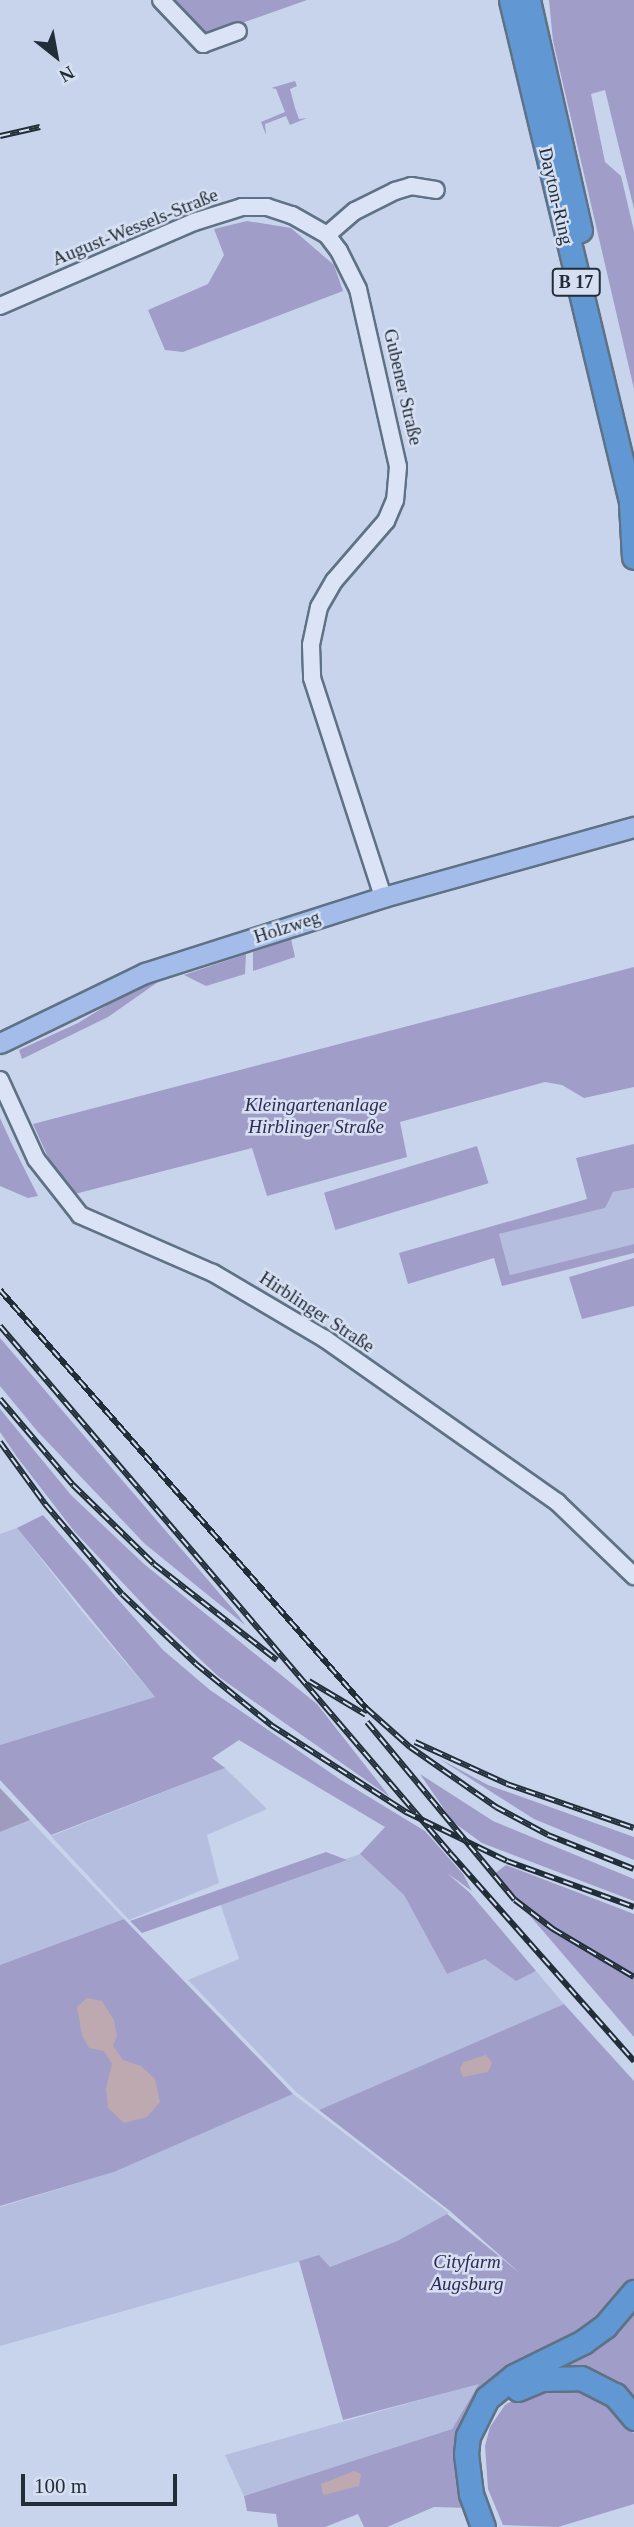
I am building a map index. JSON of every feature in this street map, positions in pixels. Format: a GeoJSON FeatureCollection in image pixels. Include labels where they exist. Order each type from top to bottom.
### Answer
{"type":"FeatureCollection","features":[{"type":"Feature","properties":{"kind":"highway","name":"Dayton-Ring"},"geometry":{"type":"LineString","coordinates":[[515,0],[634,454]]}},
{"type":"Feature","properties":{"kind":"highway","name":"Dayton-Ring"},"geometry":{"type":"LineString","coordinates":[[515,0],[633,509],[634,557]]}},
{"type":"Feature","properties":{"kind":"highway"},"geometry":{"type":"LineString","coordinates":[[483,2527],[471,2494],[466,2454],[468,2436],[487,2398],[514,2376],[594,2334],[634,2292]]}},
{"type":"Feature","properties":{"kind":"highway"},"geometry":{"type":"LineString","coordinates":[[497,2527],[482,2482],[479,2455],[491,2414],[505,2398],[542,2378],[581,2378],[615,2395],[634,2418]]}},
{"type":"Feature","properties":{"kind":"main road","name":"Holzweg"},"geometry":{"type":"LineString","coordinates":[[585,838],[634,817]]}},
{"type":"Feature","properties":{"kind":"main road","name":"Holzweg"},"geometry":{"type":"LineString","coordinates":[[0,1043],[145,973],[383,897],[585,838],[634,827]]}},
{"type":"Feature","properties":{"kind":"street"},"geometry":{"type":"LineString","coordinates":[[161,0],[203,44],[238,31]]}},
{"type":"Feature","properties":{"kind":"street"},"geometry":{"type":"LineString","coordinates":[[327,235],[355,211],[395,191],[411,187],[436,190]]}},
{"type":"Feature","properties":{"kind":"street","name":"August-Wessels-Straße"},"geometry":{"type":"LineString","coordinates":[[0,306],[231,210],[267,207],[327,235]]}},
{"type":"Feature","properties":{"kind":"street","name":"Gubener Straße"},"geometry":{"type":"LineString","coordinates":[[327,235],[358,289],[398,467],[394,500],[386,521],[334,581],[319,607],[311,645],[312,678],[383,897]]}},
{"type":"Feature","properties":{"kind":"street","name":"Hirblinger Straße"},"geometry":{"type":"LineString","coordinates":[[0,1080],[36,1159],[80,1215],[213,1273],[325,1339],[557,1502],[634,1576]]}},
{"type":"Feature","properties":{"kind":"shaded area"},"geometry":{"type":"Polygon","coordinates":[[[634,1188],[634,1244],[510,1275],[499,1234],[604,1208],[613,1192],[634,1188]]]}},
{"type":"Feature","properties":{"kind":"shaded area"},"geometry":{"type":"Polygon","coordinates":[[[17,1528],[84,1614],[155,1697],[0,1745],[0,1534],[17,1528]]]}},
{"type":"Feature","properties":{"kind":"shaded area"},"geometry":{"type":"Polygon","coordinates":[[[225,1768],[267,1809],[207,1835],[219,1883],[129,1920],[51,1836],[225,1768]]]}},
{"type":"Feature","properties":{"kind":"shaded area"},"geometry":{"type":"Polygon","coordinates":[[[0,1788],[30,1820],[0,1832],[0,1788]]]}},
{"type":"Feature","properties":{"kind":"shaded area"},"geometry":{"type":"Polygon","coordinates":[[[30,1820],[124,1919],[0,1965],[0,1832],[30,1820]]]}},
{"type":"Feature","properties":{"kind":"shaded area"},"geometry":{"type":"Polygon","coordinates":[[[360,1854],[404,1895],[447,1974],[485,1959],[516,1980],[536,1971],[564,2004],[319,2110],[296,2092],[188,1980],[239,1959],[220,1903],[360,1854]]]}},
{"type":"Feature","properties":{"kind":"shaded area"},"geometry":{"type":"Polygon","coordinates":[[[87,1998],[102,2001],[114,2020],[117,2036],[113,2046],[123,2060],[141,2066],[155,2079],[160,2102],[147,2117],[124,2123],[108,2108],[106,2088],[112,2064],[104,2051],[89,2048],[82,2035],[77,2007],[87,1998]]]}},
{"type":"Feature","properties":{"kind":"shaded area"},"geometry":{"type":"Polygon","coordinates":[[[486,2055],[492,2063],[488,2072],[463,2077],[460,2068],[464,2062],[486,2055]]]}},
{"type":"Feature","properties":{"kind":"shaded area"},"geometry":{"type":"Polygon","coordinates":[[[293,2094],[449,2213],[397,2241],[330,2267],[318,2256],[0,2346],[0,2207],[114,2172],[293,2094]]]}},
{"type":"Feature","properties":{"kind":"shaded area"},"geometry":{"type":"Polygon","coordinates":[[[480,2383],[452,2429],[244,2496],[225,2455],[480,2383]]]}},
{"type":"Feature","properties":{"kind":"shaded area"},"geometry":{"type":"Polygon","coordinates":[[[354,2471],[361,2474],[359,2486],[323,2495],[321,2484],[354,2471]]]}},
{"type":"Feature","properties":{"kind":"green space"},"geometry":{"type":"Polygon","coordinates":[[[172,0],[307,0],[208,35],[172,0]]]}},
{"type":"Feature","properties":{"kind":"green space"},"geometry":{"type":"Polygon","coordinates":[[[549,0],[634,0],[634,209],[605,90],[591,94],[605,162],[621,176],[634,231],[634,389],[553,41],[549,0]]]}},
{"type":"Feature","properties":{"kind":"green space"},"geometry":{"type":"Polygon","coordinates":[[[295,81],[297,86],[290,89],[295,108],[299,119],[307,118],[290,125],[286,116],[265,124],[266,135],[261,122],[285,112],[276,89],[271,88],[295,81]]]}},
{"type":"Feature","properties":{"kind":"green space"},"geometry":{"type":"Polygon","coordinates":[[[247,221],[291,228],[334,265],[343,291],[183,352],[165,350],[148,310],[208,284],[224,255],[214,229],[247,221]]]}},
{"type":"Feature","properties":{"kind":"green space"},"geometry":{"type":"Polygon","coordinates":[[[291,939],[295,957],[253,971],[253,952],[291,939]]]}},
{"type":"Feature","properties":{"kind":"green space"},"geometry":{"type":"Polygon","coordinates":[[[246,954],[245,974],[206,986],[184,975],[246,954]]]}},
{"type":"Feature","properties":{"kind":"green space","name":"Kleingartenanlage Hirblinger Straße"},"geometry":{"type":"Polygon","coordinates":[[[634,967],[634,1087],[584,1098],[562,1085],[545,1082],[400,1122],[407,1157],[267,1196],[252,1148],[71,1195],[57,1177],[33,1124],[634,967]]]}},
{"type":"Feature","properties":{"kind":"green space"},"geometry":{"type":"Polygon","coordinates":[[[158,982],[108,1017],[22,1059],[19,1050],[78,1023],[132,990],[158,982]]]}},
{"type":"Feature","properties":{"kind":"green space"},"geometry":{"type":"Polygon","coordinates":[[[0,1118],[38,1196],[28,1198],[0,1186],[0,1118]]]}},
{"type":"Feature","properties":{"kind":"green space"},"geometry":{"type":"Polygon","coordinates":[[[634,1144],[634,1188],[613,1192],[605,1208],[499,1234],[510,1275],[634,1244],[634,1253],[502,1286],[494,1258],[408,1284],[399,1253],[587,1199],[576,1158],[634,1144]]]}},
{"type":"Feature","properties":{"kind":"green space"},"geometry":{"type":"Polygon","coordinates":[[[477,1146],[488,1183],[335,1230],[324,1193],[477,1146]]]}},
{"type":"Feature","properties":{"kind":"green space"},"geometry":{"type":"Polygon","coordinates":[[[634,1258],[634,1306],[582,1319],[569,1277],[634,1258]]]}},
{"type":"Feature","properties":{"kind":"green space"},"geometry":{"type":"Polygon","coordinates":[[[0,1338],[245,1625],[145,1544],[38,1432],[0,1386],[0,1338]]]}},
{"type":"Feature","properties":{"kind":"green space"},"geometry":{"type":"Polygon","coordinates":[[[0,1409],[71,1495],[144,1564],[317,1704],[390,1797],[219,1677],[153,1615],[74,1531],[17,1457],[0,1432],[0,1409]]]}},
{"type":"Feature","properties":{"kind":"green space"},"geometry":{"type":"Polygon","coordinates":[[[43,1515],[163,1650],[210,1690],[341,1780],[425,1831],[463,1874],[472,1891],[447,1873],[470,1893],[536,1971],[516,1981],[485,1959],[447,1974],[404,1895],[360,1854],[385,1827],[239,1740],[212,1758],[225,1768],[51,1835],[0,1780],[0,1745],[155,1697],[17,1528],[43,1515]]]}},
{"type":"Feature","properties":{"kind":"green space"},"geometry":{"type":"Polygon","coordinates":[[[438,1758],[488,1785],[634,1837],[634,1860],[534,1819],[438,1758]]]}},
{"type":"Feature","properties":{"kind":"green space"},"geometry":{"type":"Polygon","coordinates":[[[420,1774],[493,1821],[634,1879],[634,1901],[482,1843],[453,1822],[420,1774]]]}},
{"type":"Feature","properties":{"kind":"green space"},"geometry":{"type":"Polygon","coordinates":[[[326,1852],[347,1860],[142,1933],[130,1921],[326,1852]]]}},
{"type":"Feature","properties":{"kind":"green space"},"geometry":{"type":"Polygon","coordinates":[[[506,1865],[634,1914],[634,2037],[494,1874],[506,1865]]]}},
{"type":"Feature","properties":{"kind":"green space"},"geometry":{"type":"Polygon","coordinates":[[[124,1919],[293,2094],[114,2172],[0,2206],[0,1965],[124,1919]]]}},
{"type":"Feature","properties":{"kind":"green space","name":"Cityfarm Augsburg"},"geometry":{"type":"Polygon","coordinates":[[[564,2004],[634,2081],[634,2278],[626,2295],[610,2315],[487,2390],[468,2508],[434,2507],[387,2527],[364,2527],[358,2514],[325,2527],[278,2527],[276,2514],[247,2511],[244,2496],[452,2429],[479,2384],[343,2420],[299,2261],[319,2255],[330,2267],[397,2241],[447,2214],[521,2274],[450,2211],[319,2110],[564,2004]]]}},
{"type":"Feature","properties":{"kind":"green space"},"geometry":{"type":"Polygon","coordinates":[[[634,2303],[634,2409],[603,2382],[557,2372],[527,2379],[490,2409],[479,2431],[474,2456],[488,2527],[475,2485],[471,2454],[477,2428],[488,2407],[509,2386],[600,2339],[634,2303]]]}},
{"type":"Feature","properties":{"kind":"green space"},"geometry":{"type":"Polygon","coordinates":[[[538,2386],[589,2388],[623,2414],[634,2434],[634,2504],[558,2527],[503,2525],[488,2489],[485,2446],[490,2427],[505,2405],[538,2386]]]}},
{"type":"Feature","properties":{"kind":"railway"},"geometry":{"type":"LineString","coordinates":[[0,136],[40,127]]}},
{"type":"Feature","properties":{"kind":"railway"},"geometry":{"type":"LineString","coordinates":[[0,1290],[366,1708],[410,1747],[496,1807],[548,1835],[634,1869]]}},
{"type":"Feature","properties":{"kind":"railway"},"geometry":{"type":"LineString","coordinates":[[0,1326],[450,1853],[634,2061]]}},
{"type":"Feature","properties":{"kind":"railway"},"geometry":{"type":"LineString","coordinates":[[0,1399],[73,1485],[154,1564],[277,1660]]}},
{"type":"Feature","properties":{"kind":"railway"},"geometry":{"type":"LineString","coordinates":[[0,1442],[45,1504],[122,1594],[196,1664],[271,1725],[406,1812],[507,1861],[634,1907]]}},
{"type":"Feature","properties":{"kind":"railway"},"geometry":{"type":"LineString","coordinates":[[309,1681],[366,1715]]}},
{"type":"Feature","properties":{"kind":"railway"},"geometry":{"type":"LineString","coordinates":[[367,1722],[515,1900],[553,1929],[634,1977]]}},
{"type":"Feature","properties":{"kind":"railway"},"geometry":{"type":"LineString","coordinates":[[415,1742],[507,1784],[634,1828]]}}]}
